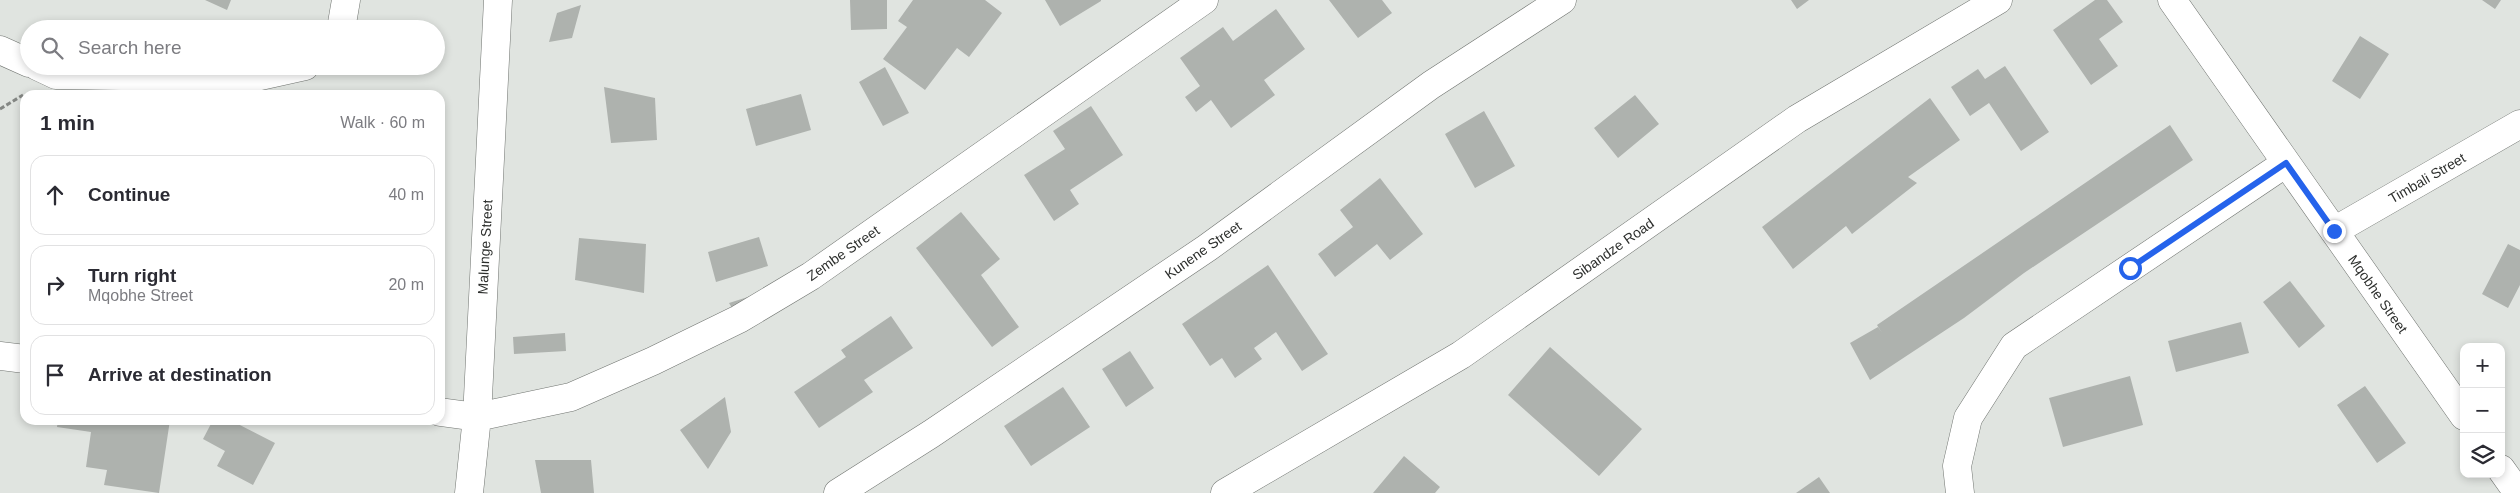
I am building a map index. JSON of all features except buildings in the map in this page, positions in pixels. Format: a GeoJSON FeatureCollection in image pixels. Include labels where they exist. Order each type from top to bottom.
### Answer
{"type":"FeatureCollection","features":[{"type":"Feature","properties":{"kind":"street"},"geometry":{"type":"LineString","coordinates":[[343,20],[346,0]]}},
{"type":"Feature","properties":{"kind":"street","name":"Malunge Street"},"geometry":{"type":"LineString","coordinates":[[469,493],[477,417],[498,0]]}},
{"type":"Feature","properties":{"kind":"street","name":"Zembe Street"},"geometry":{"type":"LineString","coordinates":[[445,413],[477,417],[571,396],[653,361],[740,318],[811,276],[1204,0]]}},
{"type":"Feature","properties":{"kind":"street","name":"Kunene Street"},"geometry":{"type":"LineString","coordinates":[[838,493],[931,434],[1207,248],[1432,85],[1562,0]]}},
{"type":"Feature","properties":{"kind":"street","name":"Sibandze Road"},"geometry":{"type":"LineString","coordinates":[[1225,493],[1461,355],[1797,120],[1998,0]]}},
{"type":"Feature","properties":{"kind":"street","name":"Mqobhe Street"},"geometry":{"type":"LineString","coordinates":[[2172,0],[2460,410]]}},
{"type":"Feature","properties":{"kind":"street"},"geometry":{"type":"LineString","coordinates":[[0,50],[20,59]]}},
{"type":"Feature","properties":{"kind":"street"},"geometry":{"type":"LineString","coordinates":[[56,75],[250,78],[264,75]]}},
{"type":"Feature","properties":{"kind":"street","name":"Timbali Street"},"geometry":{"type":"LineString","coordinates":[[2334,231],[2520,124]]}},
{"type":"Feature","properties":{"kind":"street"},"geometry":{"type":"LineString","coordinates":[[1960,493],[1957,466],[1968,418],[2014,346],[2286,163]]}},
{"type":"Feature","properties":{"kind":"street"},"geometry":{"type":"LineString","coordinates":[[0,356],[20,358]]}},
{"type":"Feature","properties":{"kind":"street"},"geometry":{"type":"LineString","coordinates":[[2505,475],[2518,493]]}},
{"type":"Feature","properties":{"kind":"route"},"geometry":{"type":"LineString","coordinates":[[2130,268],[2286,163],[2334,231]]}}]}
